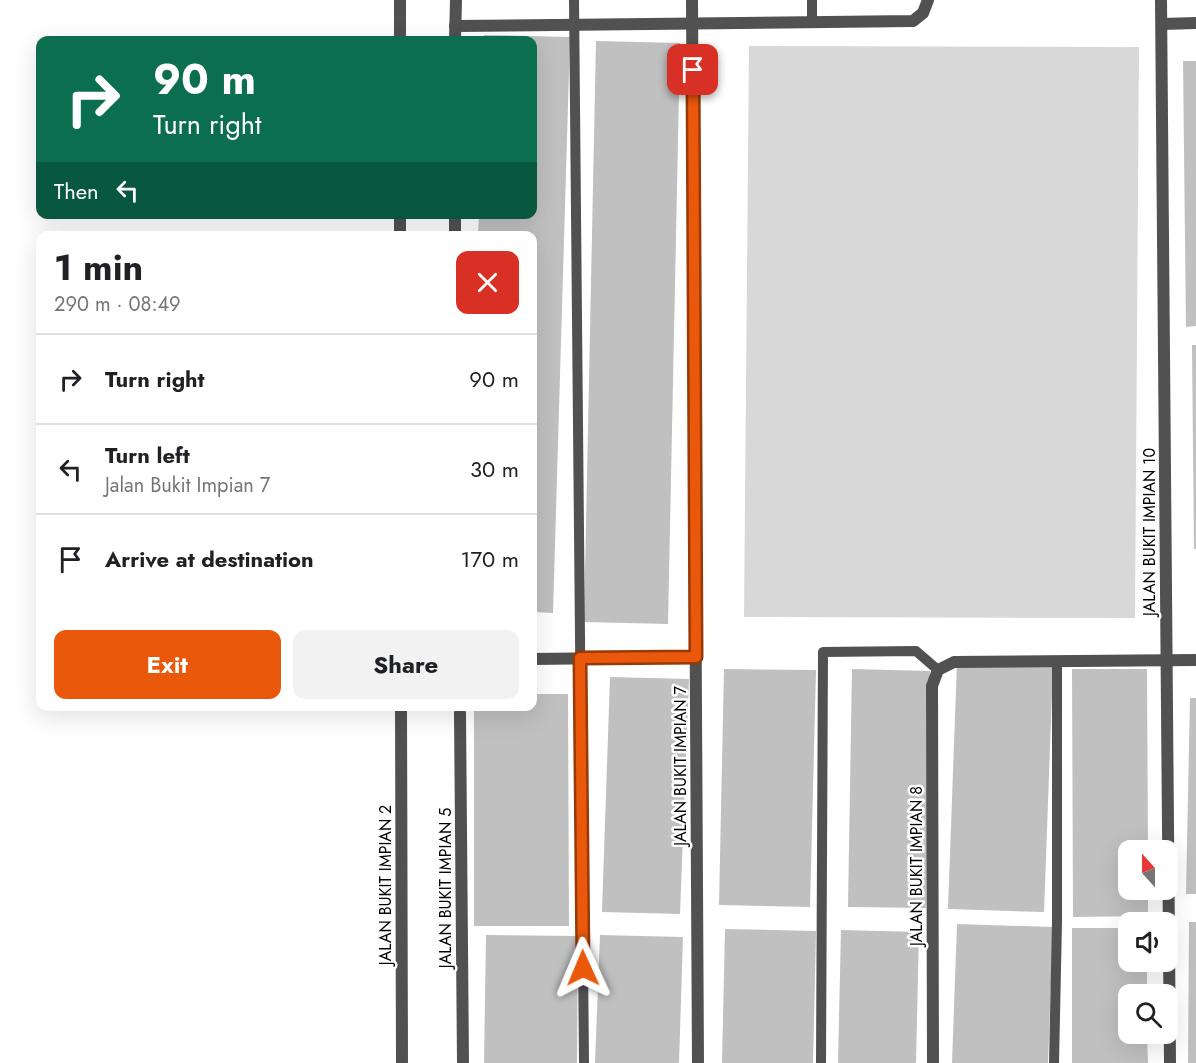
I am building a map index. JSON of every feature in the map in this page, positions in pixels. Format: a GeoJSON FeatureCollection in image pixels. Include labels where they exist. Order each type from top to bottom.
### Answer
{"type":"FeatureCollection","features":[{"type":"Feature","properties":{"kind":"street"},"geometry":{"type":"LineString","coordinates":[[400,0],[400,36]]}},
{"type":"Feature","properties":{"kind":"street"},"geometry":{"type":"LineString","coordinates":[[456,0],[456,36]]}},
{"type":"Feature","properties":{"kind":"street","name":"JALAN BUKIT IMPIAN 7"},"geometry":{"type":"LineString","coordinates":[[692,0],[698,1063]]}},
{"type":"Feature","properties":{"kind":"street"},"geometry":{"type":"LineString","coordinates":[[456,26],[913,21],[923,13],[928,0]]}},
{"type":"Feature","properties":{"kind":"street","name":"JALAN BUKIT IMPIAN 10"},"geometry":{"type":"LineString","coordinates":[[1161,0],[1170,1063]]}},
{"type":"Feature","properties":{"kind":"street"},"geometry":{"type":"LineString","coordinates":[[1162,24],[1196,23]]}},
{"type":"Feature","properties":{"kind":"street"},"geometry":{"type":"LineString","coordinates":[[537,659],[696,657]]}},
{"type":"Feature","properties":{"kind":"street"},"geometry":{"type":"LineString","coordinates":[[938,670],[954,662],[1196,660]]}},
{"type":"Feature","properties":{"kind":"street","name":"JALAN BUKIT IMPIAN 8"},"geometry":{"type":"LineString","coordinates":[[933,1063],[932,686],[938,670]]}},
{"type":"Feature","properties":{"kind":"street","name":"JALAN BUKIT IMPIAN 2"},"geometry":{"type":"LineString","coordinates":[[401,711],[402,1063]]}},
{"type":"Feature","properties":{"kind":"street","name":"JALAN BUKIT IMPIAN 5"},"geometry":{"type":"LineString","coordinates":[[460,713],[463,1063]]}},
{"type":"Feature","properties":{"kind":"lane"},"geometry":{"type":"LineString","coordinates":[[574,0],[584,1063]]}},
{"type":"Feature","properties":{"kind":"lane"},"geometry":{"type":"LineString","coordinates":[[812,0],[812,22]]}},
{"type":"Feature","properties":{"kind":"lane"},"geometry":{"type":"LineString","coordinates":[[821,1063],[823,652],[916,651],[938,670]]}},
{"type":"Feature","properties":{"kind":"lane"},"geometry":{"type":"LineString","coordinates":[[1054,1063],[1057,922],[1057,661]]}},
{"type":"Feature","properties":{"kind":"shaded area"},"geometry":{"type":"Polygon","coordinates":[[[749,46],[1139,47],[1135,618],[744,617],[749,46]]]}},
{"type":"Feature","properties":{"kind":"building"},"geometry":{"type":"Polygon","coordinates":[[[537,36],[570,37],[553,613],[537,612],[537,231],[478,231],[479,219],[537,219],[537,36]]]}},
{"type":"Feature","properties":{"kind":"building"},"geometry":{"type":"Polygon","coordinates":[[[596,41],[680,43],[668,624],[584,622],[596,41]]]}},
{"type":"Feature","properties":{"kind":"building"},"geometry":{"type":"Polygon","coordinates":[[[1183,61],[1196,61],[1196,326],[1186,327],[1183,61]]]}},
{"type":"Feature","properties":{"kind":"building"},"geometry":{"type":"Polygon","coordinates":[[[1192,345],[1196,345],[1196,549],[1194,549],[1192,345]]]}},
{"type":"Feature","properties":{"kind":"building"},"geometry":{"type":"Polygon","coordinates":[[[957,662],[1053,665],[1044,912],[948,909],[957,662]]]}},
{"type":"Feature","properties":{"kind":"building"},"geometry":{"type":"Polygon","coordinates":[[[724,669],[816,670],[810,907],[719,905],[724,669]]]}},
{"type":"Feature","properties":{"kind":"building"},"geometry":{"type":"Polygon","coordinates":[[[852,669],[930,671],[926,908],[848,907],[852,669]]]}},
{"type":"Feature","properties":{"kind":"building"},"geometry":{"type":"Polygon","coordinates":[[[1072,669],[1147,669],[1148,840],[1118,840],[1118,900],[1148,900],[1148,912],[1118,912],[1118,916],[1073,917],[1072,669]]]}},
{"type":"Feature","properties":{"kind":"building"},"geometry":{"type":"Polygon","coordinates":[[[610,677],[689,679],[680,914],[602,912],[610,677]]]}},
{"type":"Feature","properties":{"kind":"building"},"geometry":{"type":"Polygon","coordinates":[[[537,694],[568,694],[569,926],[474,926],[474,711],[537,711],[537,694]]]}},
{"type":"Feature","properties":{"kind":"building"},"geometry":{"type":"Polygon","coordinates":[[[1190,698],[1196,698],[1196,894],[1186,894],[1190,698]]]}},
{"type":"Feature","properties":{"kind":"building"},"geometry":{"type":"Polygon","coordinates":[[[1189,922],[1196,922],[1196,1063],[1188,1063],[1189,922]]]}},
{"type":"Feature","properties":{"kind":"building"},"geometry":{"type":"Polygon","coordinates":[[[957,924],[1053,927],[1048,1063],[952,1063],[957,924]]]}},
{"type":"Feature","properties":{"kind":"building"},"geometry":{"type":"Polygon","coordinates":[[[1072,928],[1118,928],[1118,972],[1147,972],[1147,984],[1118,984],[1118,1044],[1147,1044],[1148,1063],[1072,1063],[1072,928]]]}},
{"type":"Feature","properties":{"kind":"building"},"geometry":{"type":"Polygon","coordinates":[[[725,929],[816,931],[813,1063],[722,1063],[725,929]]]}},
{"type":"Feature","properties":{"kind":"building"},"geometry":{"type":"Polygon","coordinates":[[[841,930],[919,932],[916,1063],[838,1063],[841,930]]]}},
{"type":"Feature","properties":{"kind":"building"},"geometry":{"type":"Polygon","coordinates":[[[486,935],[578,936],[577,1063],[484,1063],[486,935]]]}},
{"type":"Feature","properties":{"kind":"building"},"geometry":{"type":"Polygon","coordinates":[[[600,935],[683,937],[679,1063],[595,1063],[600,935]]]}},
{"type":"Feature","properties":{"kind":"route"},"geometry":{"type":"LineString","coordinates":[[583,968],[580,658],[696,657],[693,70]]}}]}
